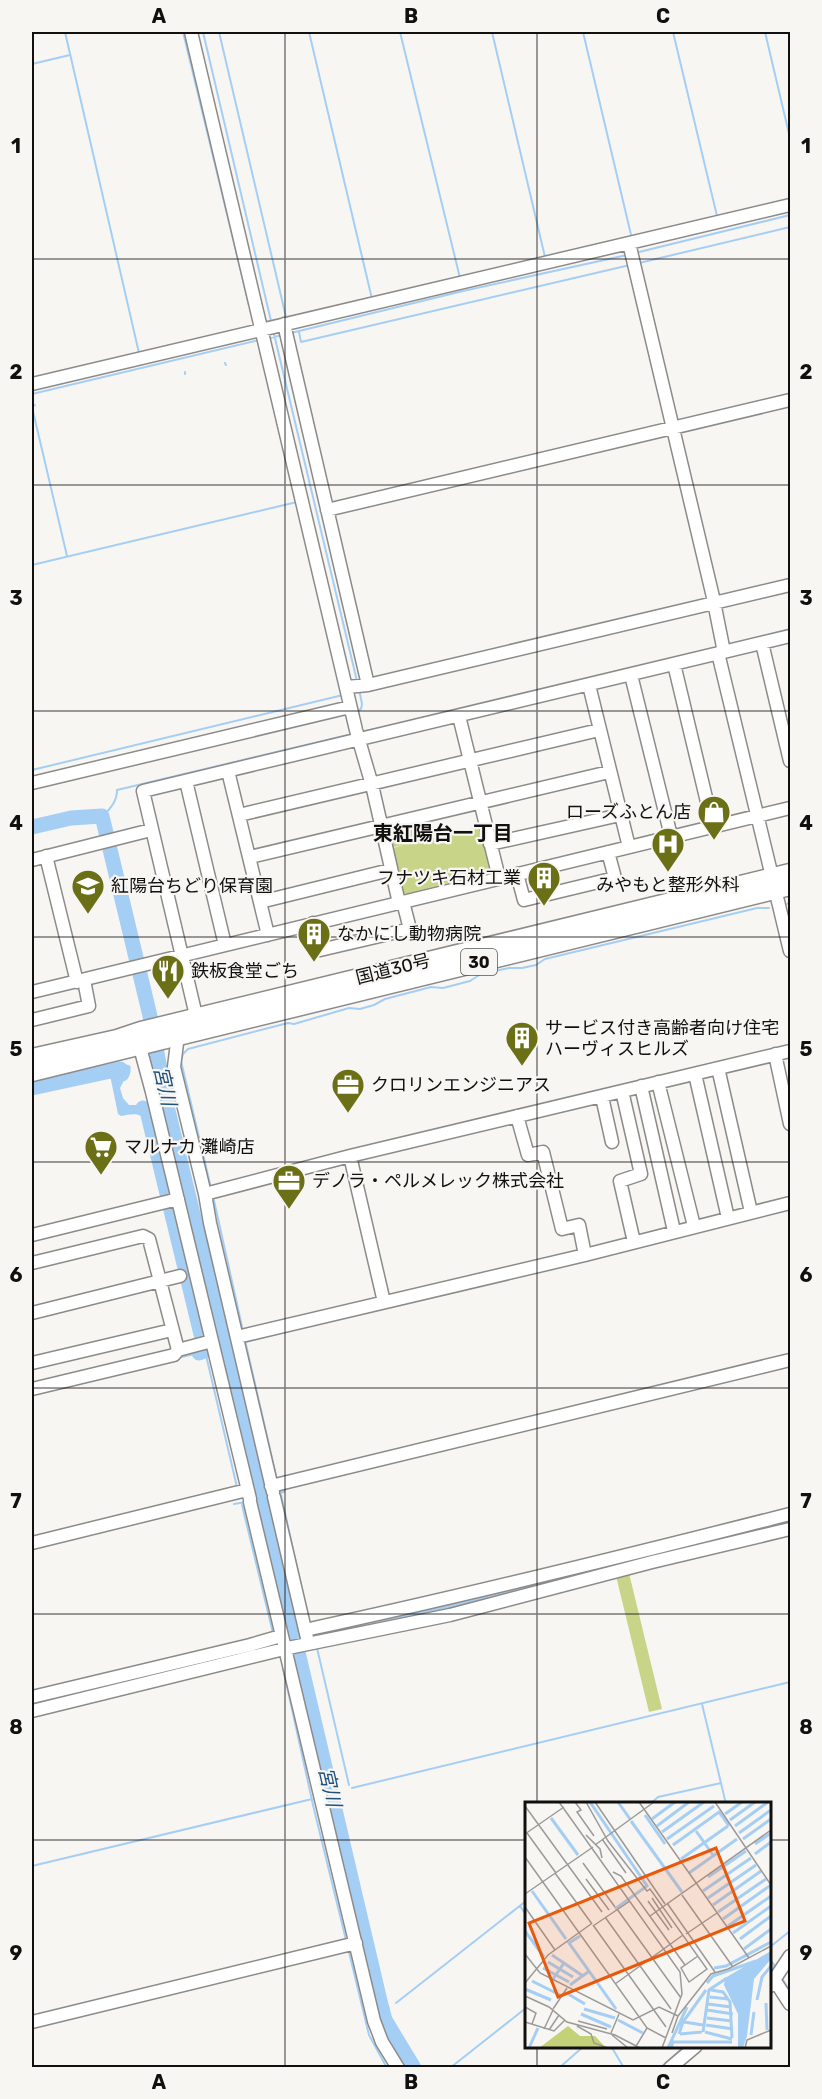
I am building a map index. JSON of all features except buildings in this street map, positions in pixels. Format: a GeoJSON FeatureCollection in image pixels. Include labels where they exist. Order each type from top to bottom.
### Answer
{"type":"FeatureCollection","features":[{"type":"Feature","properties":{"kind":"highway","name":"国道30号"},"geometry":{"type":"LineString","coordinates":[[32,1058],[170,1031],[783,882]]}},
{"type":"Feature","properties":{"kind":"highway","name":"国道30号"},"geometry":{"type":"LineString","coordinates":[[32,1072],[140,1038]]}},
{"type":"Feature","properties":{"kind":"street"},"geometry":{"type":"LineString","coordinates":[[191,32],[327,510],[358,686],[351,711],[372,785],[390,870],[410,929],[320,950],[313,923]]}},
{"type":"Feature","properties":{"kind":"street"},"geometry":{"type":"LineString","coordinates":[[32,384],[631,250],[790,205]]}},
{"type":"Feature","properties":{"kind":"street"},"geometry":{"type":"LineString","coordinates":[[631,250],[714,606],[758,816],[783,882],[790,951]]}},
{"type":"Feature","properties":{"kind":"street"},"geometry":{"type":"LineString","coordinates":[[277,329],[358,686]]}},
{"type":"Feature","properties":{"kind":"street"},"geometry":{"type":"LineString","coordinates":[[327,510],[673,431],[790,400]]}},
{"type":"Feature","properties":{"kind":"street"},"geometry":{"type":"LineString","coordinates":[[358,686],[714,606],[790,585]]}},
{"type":"Feature","properties":{"kind":"street"},"geometry":{"type":"LineString","coordinates":[[198,1023],[143,791],[228,771],[357,735],[459,716],[631,675],[722,649],[790,636]]}},
{"type":"Feature","properties":{"kind":"street"},"geometry":{"type":"LineString","coordinates":[[762,643],[790,761]]}},
{"type":"Feature","properties":{"kind":"street"},"geometry":{"type":"LineString","coordinates":[[674,664],[713,827]]}},
{"type":"Feature","properties":{"kind":"street"},"geometry":{"type":"LineString","coordinates":[[631,675],[671,837]]}},
{"type":"Feature","properties":{"kind":"street"},"geometry":{"type":"LineString","coordinates":[[589,685],[629,847]]}},
{"type":"Feature","properties":{"kind":"street"},"geometry":{"type":"LineString","coordinates":[[32,783],[351,711]]}},
{"type":"Feature","properties":{"kind":"street"},"geometry":{"type":"LineString","coordinates":[[459,716],[499,878]]}},
{"type":"Feature","properties":{"kind":"street"},"geometry":{"type":"LineString","coordinates":[[239,815],[599,730]]}},
{"type":"Feature","properties":{"kind":"street"},"geometry":{"type":"LineString","coordinates":[[228,771],[268,935]]}},
{"type":"Feature","properties":{"kind":"street"},"geometry":{"type":"LineString","coordinates":[[250,857],[609,772]]}},
{"type":"Feature","properties":{"kind":"street"},"geometry":{"type":"LineString","coordinates":[[186,781],[225,945]]}},
{"type":"Feature","properties":{"kind":"street"},"geometry":{"type":"LineString","coordinates":[[32,990],[126,970],[790,808]]}},
{"type":"Feature","properties":{"kind":"street"},"geometry":{"type":"LineString","coordinates":[[490,844],[621,814]]}},
{"type":"Feature","properties":{"kind":"street"},"geometry":{"type":"LineString","coordinates":[[32,860],[151,830]]}},
{"type":"Feature","properties":{"kind":"street"},"geometry":{"type":"LineString","coordinates":[[517,874],[524,900],[615,878],[608,852]]}},
{"type":"Feature","properties":{"kind":"street"},"geometry":{"type":"LineString","coordinates":[[32,1020],[89,1006],[46,856]]}},
{"type":"Feature","properties":{"kind":"street"},"geometry":{"type":"LineString","coordinates":[[260,902],[390,870]]}},
{"type":"Feature","properties":{"kind":"street"},"geometry":{"type":"LineString","coordinates":[[170,1031],[177,1043],[174,1067],[210,1193],[210,1223],[242,1337],[308,1636]]}},
{"type":"Feature","properties":{"kind":"street"},"geometry":{"type":"LineString","coordinates":[[140,1038],[171,1200],[205,1343],[245,1495],[377,2032],[399,2067]]}},
{"type":"Feature","properties":{"kind":"street"},"geometry":{"type":"LineString","coordinates":[[210,1193],[776,1058],[790,1051]]}},
{"type":"Feature","properties":{"kind":"street"},"geometry":{"type":"LineString","coordinates":[[776,1058],[790,1124]]}},
{"type":"Feature","properties":{"kind":"street"},"geometry":{"type":"LineString","coordinates":[[719,1071],[751,1212]]}},
{"type":"Feature","properties":{"kind":"street"},"geometry":{"type":"LineString","coordinates":[[696,1077],[728,1218]]}},
{"type":"Feature","properties":{"kind":"street"},"geometry":{"type":"LineString","coordinates":[[659,1085],[694,1226]]}},
{"type":"Feature","properties":{"kind":"street"},"geometry":{"type":"LineString","coordinates":[[642,1090],[674,1231]]}},
{"type":"Feature","properties":{"kind":"street"},"geometry":{"type":"LineString","coordinates":[[622,1094],[641,1174],[620,1181],[634,1242]]}},
{"type":"Feature","properties":{"kind":"street"},"geometry":{"type":"LineString","coordinates":[[602,1100],[612,1142]]}},
{"type":"Feature","properties":{"kind":"street"},"geometry":{"type":"LineString","coordinates":[[518,1120],[528,1155],[543,1152],[562,1228],[579,1225],[585,1255]]}},
{"type":"Feature","properties":{"kind":"street"},"geometry":{"type":"LineString","coordinates":[[351,1160],[384,1302]]}},
{"type":"Feature","properties":{"kind":"street"},"geometry":{"type":"LineString","coordinates":[[32,1235],[171,1200]]}},
{"type":"Feature","properties":{"kind":"street"},"geometry":{"type":"LineString","coordinates":[[242,1337],[585,1255],[790,1203]]}},
{"type":"Feature","properties":{"kind":"street"},"geometry":{"type":"LineString","coordinates":[[32,1263],[143,1236],[149,1239],[178,1350]]}},
{"type":"Feature","properties":{"kind":"street"},"geometry":{"type":"LineString","coordinates":[[32,1313],[180,1276]]}},
{"type":"Feature","properties":{"kind":"street"},"geometry":{"type":"LineString","coordinates":[[32,1363],[172,1330]]}},
{"type":"Feature","properties":{"kind":"street"},"geometry":{"type":"LineString","coordinates":[[32,1389],[174,1355],[178,1350],[205,1343]]}},
{"type":"Feature","properties":{"kind":"street"},"geometry":{"type":"LineString","coordinates":[[275,1489],[790,1360]]}},
{"type":"Feature","properties":{"kind":"street"},"geometry":{"type":"LineString","coordinates":[[32,1543],[245,1495]]}},
{"type":"Feature","properties":{"kind":"street"},"geometry":{"type":"LineString","coordinates":[[32,1711],[413,1607],[592,1565],[790,1514]]}},
{"type":"Feature","properties":{"kind":"street"},"geometry":{"type":"LineString","coordinates":[[308,1636],[450,1615],[652,1562],[790,1529]]}},
{"type":"Feature","properties":{"kind":"street"},"geometry":{"type":"LineString","coordinates":[[32,1697],[280,1644]]}},
{"type":"Feature","properties":{"kind":"street"},"geometry":{"type":"LineString","coordinates":[[32,2022],[356,1943]]}},
{"type":"Feature","properties":{"kind":"street"},"geometry":{"type":"LineString","coordinates":[[790,1956],[772,1983],[790,2004]]}},
{"type":"Feature","properties":{"kind":"street"},"geometry":{"type":"LineString","coordinates":[[670,2067],[694,2048]]}},
{"type":"Feature","properties":{"kind":"green space"},"geometry":{"type":"Polygon","coordinates":[[[416,822],[421,841],[482,826],[492,867],[486,873],[406,894],[400,891],[390,849],[406,844],[390,848],[387,834],[390,828],[416,822]]]}},
{"type":"Feature","properties":{"kind":"green space"},"geometry":{"type":"Polygon","coordinates":[[[629,1573],[662,1709],[649,1712],[616,1576],[629,1573]]]}},
{"type":"Feature","properties":{"kind":"water"},"geometry":{"type":"Polygon","coordinates":[[[129,1065],[131,1067],[120,1088],[123,1098],[129,1105],[147,1105],[151,1109],[153,1124],[147,1125],[143,1117],[137,1114],[121,1116],[118,1114],[111,1080],[106,1069],[129,1065]]]}},
{"type":"Feature","properties":{"kind":"waterway"},"geometry":{"type":"LineString","coordinates":[[65,32],[139,353]]}},
{"type":"Feature","properties":{"kind":"waterway"},"geometry":{"type":"LineString","coordinates":[[183,32],[249,305]]}},
{"type":"Feature","properties":{"kind":"waterway"},"geometry":{"type":"LineString","coordinates":[[203,32],[271,321]]}},
{"type":"Feature","properties":{"kind":"waterway"},"geometry":{"type":"LineString","coordinates":[[219,32],[286,317]]}},
{"type":"Feature","properties":{"kind":"waterway"},"geometry":{"type":"LineString","coordinates":[[309,32],[372,299]]}},
{"type":"Feature","properties":{"kind":"waterway"},"geometry":{"type":"LineString","coordinates":[[400,32],[460,278]]}},
{"type":"Feature","properties":{"kind":"waterway"},"geometry":{"type":"LineString","coordinates":[[492,32],[545,257]]}},
{"type":"Feature","properties":{"kind":"waterway"},"geometry":{"type":"LineString","coordinates":[[583,32],[632,239]]}},
{"type":"Feature","properties":{"kind":"waterway"},"geometry":{"type":"LineString","coordinates":[[673,32],[717,216]]}},
{"type":"Feature","properties":{"kind":"waterway"},"geometry":{"type":"LineString","coordinates":[[765,32],[790,138]]}},
{"type":"Feature","properties":{"kind":"waterway"},"geometry":{"type":"LineString","coordinates":[[32,64],[70,55]]}},
{"type":"Feature","properties":{"kind":"waterway"},"geometry":{"type":"LineString","coordinates":[[635,253],[790,215]]}},
{"type":"Feature","properties":{"kind":"waterway"},"geometry":{"type":"LineString","coordinates":[[639,263],[790,227]]}},
{"type":"Feature","properties":{"kind":"waterway"},"geometry":{"type":"LineString","coordinates":[[291,333],[463,291],[627,255]]}},
{"type":"Feature","properties":{"kind":"waterway"},"geometry":{"type":"LineString","coordinates":[[299,332],[301,342],[630,265]]}},
{"type":"Feature","properties":{"kind":"waterway"},"geometry":{"type":"LineString","coordinates":[[273,330],[357,681]]}},
{"type":"Feature","properties":{"kind":"waterway"},"geometry":{"type":"LineString","coordinates":[[270,338],[282,335]]}},
{"type":"Feature","properties":{"kind":"waterway"},"geometry":{"type":"LineString","coordinates":[[32,394],[259,340]]}},
{"type":"Feature","properties":{"kind":"waterway"},"geometry":{"type":"LineString","coordinates":[[35,405],[32,407],[67,556]]}},
{"type":"Feature","properties":{"kind":"waterway"},"geometry":{"type":"LineString","coordinates":[[32,565],[297,502]]}},
{"type":"Feature","properties":{"kind":"waterway"},"geometry":{"type":"LineString","coordinates":[[740,642],[790,629]]}},
{"type":"Feature","properties":{"kind":"waterway"},"geometry":{"type":"LineString","coordinates":[[355,712],[361,709],[362,704],[359,689]]}},
{"type":"Feature","properties":{"kind":"waterway"},"geometry":{"type":"LineString","coordinates":[[32,770],[343,695]]}},
{"type":"Feature","properties":{"kind":"waterway"},"geometry":{"type":"LineString","coordinates":[[291,727],[347,714]]}},
{"type":"Feature","properties":{"kind":"waterway"},"geometry":{"type":"LineString","coordinates":[[360,732],[399,724]]}},
{"type":"Feature","properties":{"kind":"waterway"},"geometry":{"type":"LineString","coordinates":[[102,816],[113,804],[117,790],[352,734]]}},
{"type":"Feature","properties":{"kind":"waterway"},"geometry":{"type":"LineString","coordinates":[[40,787],[61,782]]}},
{"type":"Feature","properties":{"kind":"waterway","name":"宮川"},"geometry":{"type":"LineString","coordinates":[[32,827],[71,818],[102,816],[150,1016],[167,1106],[261,1496]]}},
{"type":"Feature","properties":{"kind":"waterway"},"geometry":{"type":"LineString","coordinates":[[211,1188],[181,1061],[188,1049],[288,1023],[294,1024],[349,1008],[360,1009],[385,999],[431,987],[443,988],[470,981],[481,974],[536,965],[545,959],[757,908],[769,908]]}},
{"type":"Feature","properties":{"kind":"waterway"},"geometry":{"type":"LineString","coordinates":[[32,1088],[120,1069],[123,1071],[122,1074]]}},
{"type":"Feature","properties":{"kind":"waterway"},"geometry":{"type":"LineString","coordinates":[[153,1082],[162,1079]]}},
{"type":"Feature","properties":{"kind":"waterway","name":"宮川"},"geometry":{"type":"LineString","coordinates":[[163,1107],[178,1104]]}},
{"type":"Feature","properties":{"kind":"waterway"},"geometry":{"type":"LineString","coordinates":[[143,1108],[147,1111],[205,1351],[199,1353]]}},
{"type":"Feature","properties":{"kind":"waterway"},"geometry":{"type":"LineString","coordinates":[[213,1196],[243,1331]]}},
{"type":"Feature","properties":{"kind":"waterway"},"geometry":{"type":"LineString","coordinates":[[761,1216],[790,1209]]}},
{"type":"Feature","properties":{"kind":"waterway"},"geometry":{"type":"LineString","coordinates":[[246,1342],[304,1327]]}},
{"type":"Feature","properties":{"kind":"waterway"},"geometry":{"type":"LineString","coordinates":[[245,1340],[277,1480]]}},
{"type":"Feature","properties":{"kind":"waterway"},"geometry":{"type":"LineString","coordinates":[[205,1351],[237,1487]]}},
{"type":"Feature","properties":{"kind":"waterway"},"geometry":{"type":"LineString","coordinates":[[177,1358],[199,1353]]}},
{"type":"Feature","properties":{"kind":"waterway"},"geometry":{"type":"LineString","coordinates":[[277,1494],[284,1492],[284,1490],[280,1491]]}},
{"type":"Feature","properties":{"kind":"waterway"},"geometry":{"type":"LineString","coordinates":[[281,1495],[310,1625]]}},
{"type":"Feature","properties":{"kind":"waterway","name":"宮川"},"geometry":{"type":"LineString","coordinates":[[254,1500],[269,1496]]}},
{"type":"Feature","properties":{"kind":"waterway","name":"宮川"},"geometry":{"type":"LineString","coordinates":[[262,1499],[385,2020],[414,2068]]}},
{"type":"Feature","properties":{"kind":"waterway"},"geometry":{"type":"LineString","coordinates":[[234,1504],[246,1502]]}},
{"type":"Feature","properties":{"kind":"waterway"},"geometry":{"type":"LineString","coordinates":[[242,1505],[273,1633]]}},
{"type":"Feature","properties":{"kind":"waterway"},"geometry":{"type":"LineString","coordinates":[[735,1536],[790,1523]]}},
{"type":"Feature","properties":{"kind":"waterway"},"geometry":{"type":"LineString","coordinates":[[250,1650],[419,1613],[639,1560]]}},
{"type":"Feature","properties":{"kind":"waterway"},"geometry":{"type":"LineString","coordinates":[[317,1648],[349,1785]]}},
{"type":"Feature","properties":{"kind":"waterway"},"geometry":{"type":"LineString","coordinates":[[283,1668],[346,1940]]}},
{"type":"Feature","properties":{"kind":"waterway"},"geometry":{"type":"LineString","coordinates":[[352,1788],[790,1682]]}},
{"type":"Feature","properties":{"kind":"waterway"},"geometry":{"type":"LineString","coordinates":[[32,1703],[87,1690]]}},
{"type":"Feature","properties":{"kind":"waterway"},"geometry":{"type":"LineString","coordinates":[[702,1704],[726,1802]]}},
{"type":"Feature","properties":{"kind":"waterway"},"geometry":{"type":"LineString","coordinates":[[652,1802],[658,1797],[721,1783]]}},
{"type":"Feature","properties":{"kind":"waterway"},"geometry":{"type":"LineString","coordinates":[[32,1866],[312,1799]]}},
{"type":"Feature","properties":{"kind":"waterway"},"geometry":{"type":"LineString","coordinates":[[396,2003],[525,1902]]}},
{"type":"Feature","properties":{"kind":"waterway"},"geometry":{"type":"LineString","coordinates":[[520,1906],[525,1914]]}},
{"type":"Feature","properties":{"kind":"waterway"},"geometry":{"type":"LineString","coordinates":[[771,1946],[790,1931]]}},
{"type":"Feature","properties":{"kind":"waterway"},"geometry":{"type":"LineString","coordinates":[[349,1952],[369,2035],[387,2068]]}},
{"type":"Feature","properties":{"kind":"waterway"},"geometry":{"type":"LineString","coordinates":[[771,1961],[776,1967]]}},
{"type":"Feature","properties":{"kind":"waterway"},"geometry":{"type":"LineString","coordinates":[[771,1972],[774,1966]]}},
{"type":"Feature","properties":{"kind":"waterway"},"geometry":{"type":"LineString","coordinates":[[783,1980],[790,1991]]}},
{"type":"Feature","properties":{"kind":"waterway","name":"宮川"},"geometry":{"type":"LineString","coordinates":[[384,2012],[389,2008]]}},
{"type":"Feature","properties":{"kind":"waterway"},"geometry":{"type":"LineString","coordinates":[[450,2068],[525,2009]]}},
{"type":"Feature","properties":{"kind":"waterway"},"geometry":{"type":"LineString","coordinates":[[559,2068],[582,2048]]}},
{"type":"Feature","properties":{"kind":"waterway"},"geometry":{"type":"LineString","coordinates":[[612,2048],[624,2068]]}},
{"type":"Feature","properties":{"kind":"waterway"},"geometry":{"type":"LineString","coordinates":[[660,2068],[683,2048]]}},
{"type":"Feature","properties":{"kind":"place","name":"ローズふとん店"},"geometry":{"type":"Point","coordinates":[714,841]}},
{"type":"Feature","properties":{"kind":"place","name":"みやもと整形外科"},"geometry":{"type":"Point","coordinates":[668,873]}},
{"type":"Feature","properties":{"kind":"place","name":"フナツキ石材工業"},"geometry":{"type":"Point","coordinates":[544,907]}},
{"type":"Feature","properties":{"kind":"place","name":"紅陽台ちどり保育園"},"geometry":{"type":"Point","coordinates":[88,915]}},
{"type":"Feature","properties":{"kind":"place","name":"なかにし動物病院"},"geometry":{"type":"Point","coordinates":[314,963]}},
{"type":"Feature","properties":{"kind":"place","name":"鉄板食堂ごち"},"geometry":{"type":"Point","coordinates":[168,1000]}},
{"type":"Feature","properties":{"kind":"place","name":"サービス付き高齢者向け住宅 ハーヴィスヒルズ"},"geometry":{"type":"Point","coordinates":[522,1067]}},
{"type":"Feature","properties":{"kind":"place","name":"クロリンエンジニアス"},"geometry":{"type":"Point","coordinates":[348,1114]}},
{"type":"Feature","properties":{"kind":"place","name":"マルナカ 灘崎店"},"geometry":{"type":"Point","coordinates":[101,1176]}},
{"type":"Feature","properties":{"kind":"place","name":"デノラ・ペルメレック株式会社"},"geometry":{"type":"Point","coordinates":[289,1210]}},
{"type":"Feature","properties":{"kind":"district","name":"東紅陽台一丁目"},"geometry":{"type":"Point","coordinates":[443,833]}}]}
